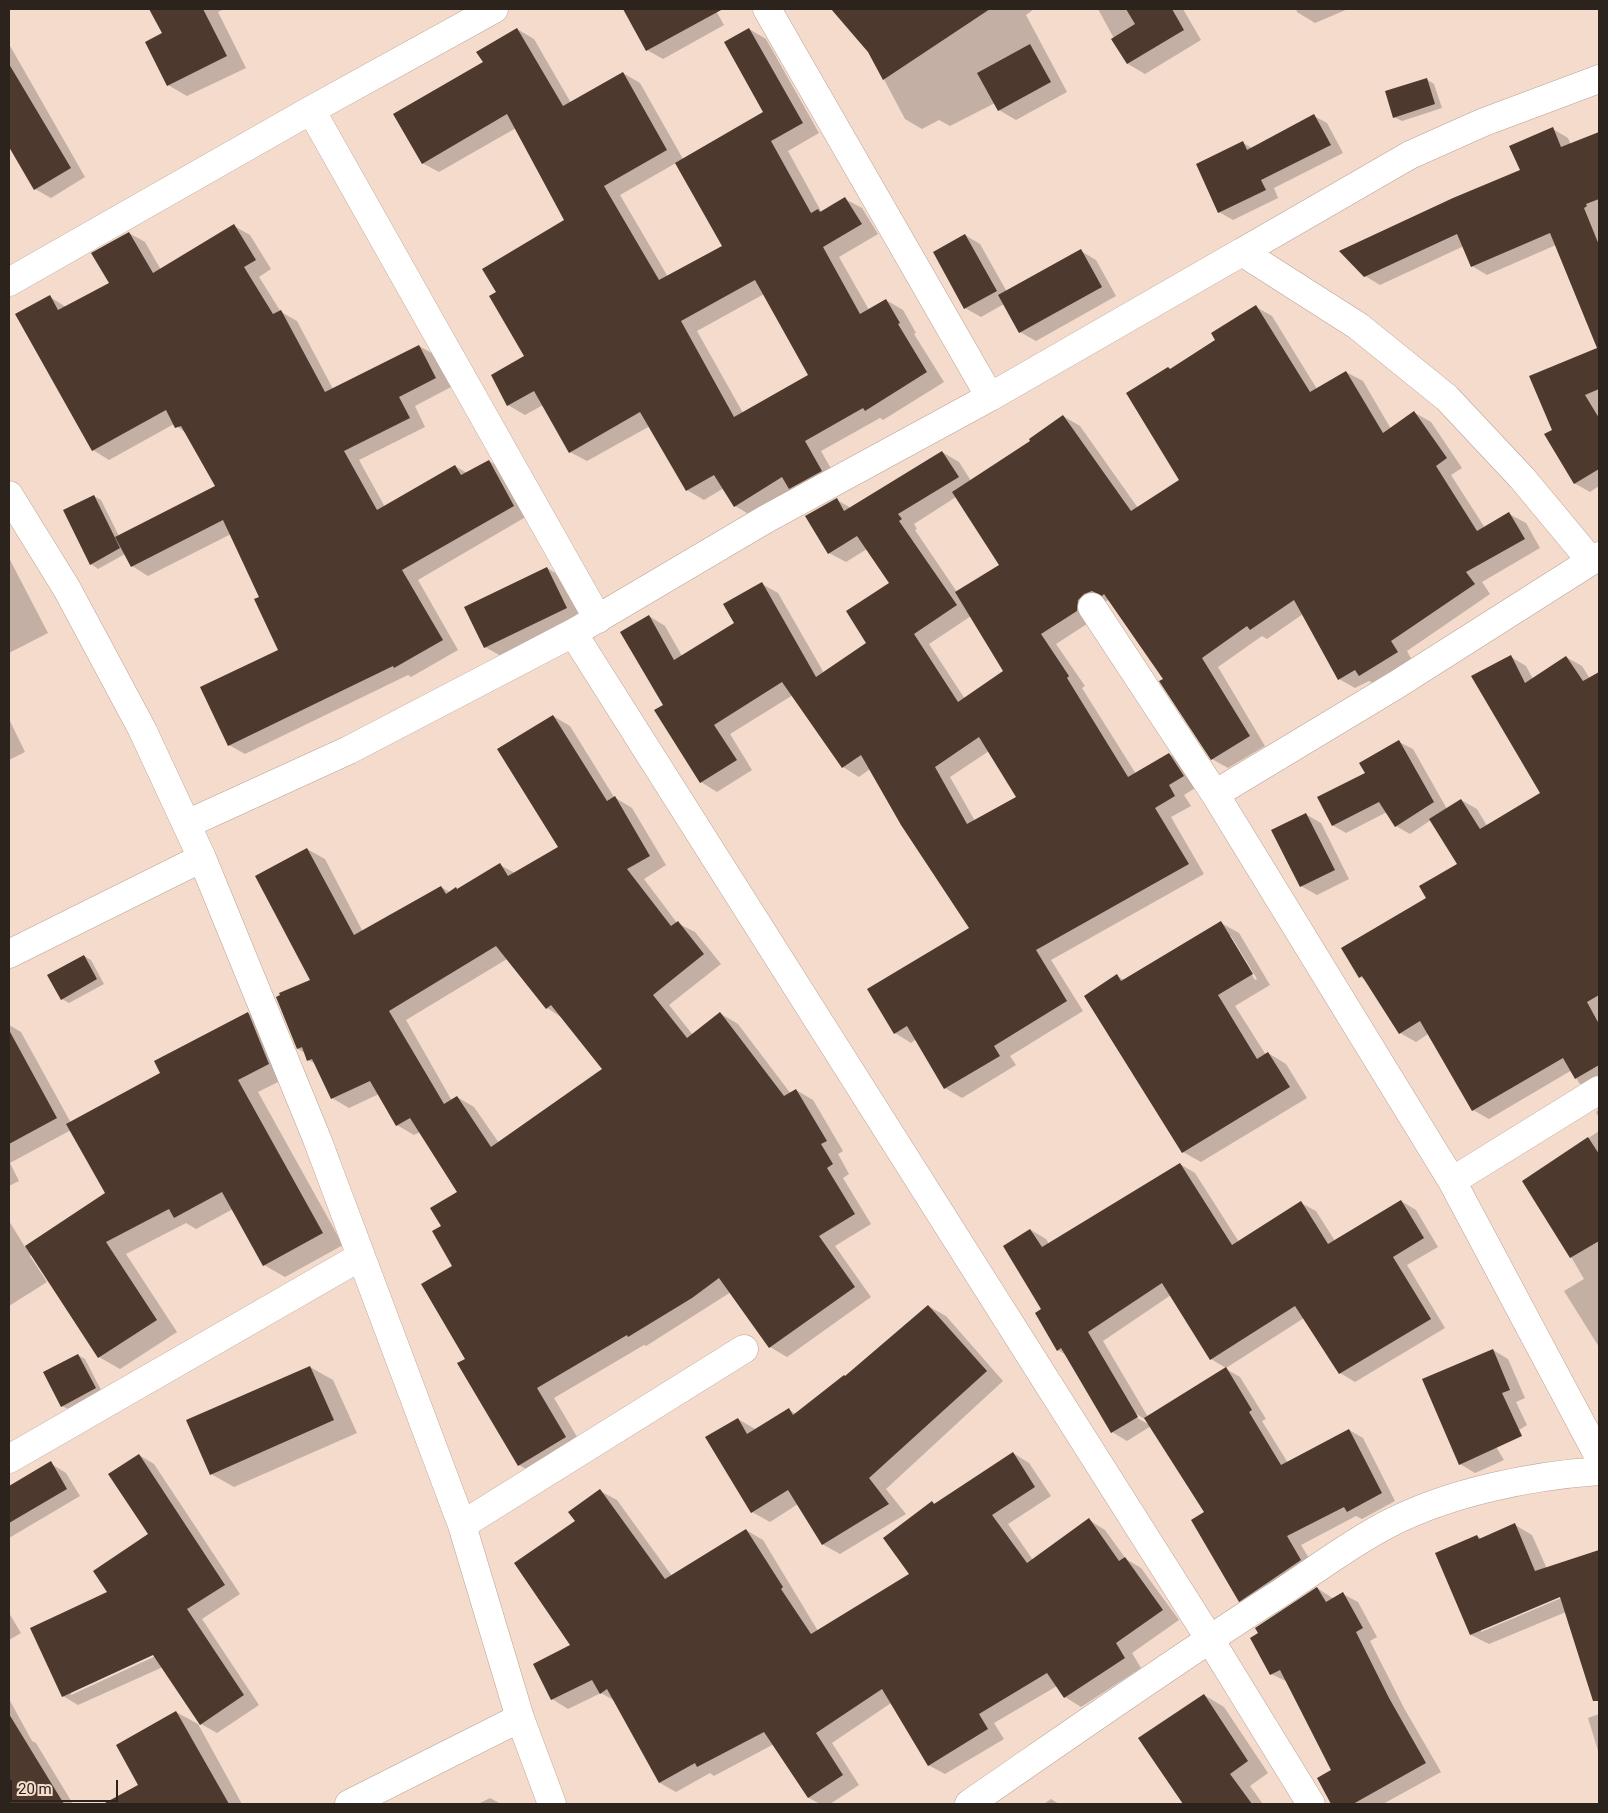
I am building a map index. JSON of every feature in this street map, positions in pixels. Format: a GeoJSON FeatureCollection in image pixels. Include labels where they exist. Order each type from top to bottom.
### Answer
{"type":"FeatureCollection","features":[{"type":"Feature","properties":{"kind":"street"},"geometry":{"type":"LineString","coordinates":[[9,282],[311,110],[494,9]]}},
{"type":"Feature","properties":{"kind":"street"},"geometry":{"type":"LineString","coordinates":[[767,9],[990,397]]}},
{"type":"Feature","properties":{"kind":"street"},"geometry":{"type":"LineString","coordinates":[[187,824],[349,750],[573,633],[766,519],[990,397],[1410,155],[1484,122],[1599,79]]}},
{"type":"Feature","properties":{"kind":"street"},"geometry":{"type":"LineString","coordinates":[[311,110],[598,618]]}},
{"type":"Feature","properties":{"kind":"street"},"geometry":{"type":"LineString","coordinates":[[1214,794],[1396,686],[1595,559],[1447,398],[1358,326],[1242,252]]}},
{"type":"Feature","properties":{"kind":"street"},"geometry":{"type":"LineString","coordinates":[[9,495],[67,589],[142,729],[202,858],[317,1139],[462,1525],[520,1718],[552,1804]]}},
{"type":"Feature","properties":{"kind":"street"},"geometry":{"type":"LineString","coordinates":[[1092,607],[1214,794],[1452,1181],[1599,1457]]}},
{"type":"Feature","properties":{"kind":"street"},"geometry":{"type":"LineString","coordinates":[[573,633],[1210,1638],[1311,1804]]}},
{"type":"Feature","properties":{"kind":"street"},"geometry":{"type":"LineString","coordinates":[[9,954],[202,858]]}},
{"type":"Feature","properties":{"kind":"street"},"geometry":{"type":"LineString","coordinates":[[1452,1181],[1599,1090]]}},
{"type":"Feature","properties":{"kind":"street"},"geometry":{"type":"LineString","coordinates":[[9,1459],[360,1257]]}},
{"type":"Feature","properties":{"kind":"street"},"geometry":{"type":"LineString","coordinates":[[462,1525],[744,1349]]}},
{"type":"Feature","properties":{"kind":"street"},"geometry":{"type":"LineString","coordinates":[[969,1804],[1210,1638],[1388,1524],[1444,1502],[1496,1486],[1551,1474],[1599,1471]]}},
{"type":"Feature","properties":{"kind":"street"},"geometry":{"type":"LineString","coordinates":[[349,1804],[520,1718]]}},
{"type":"Feature","properties":{"kind":"building"},"geometry":{"type":"Polygon","coordinates":[[[149,9],[203,9],[227,56],[167,86],[145,42],[162,33],[149,9]]]}},
{"type":"Feature","properties":{"kind":"building"},"geometry":{"type":"Polygon","coordinates":[[[623,9],[723,9],[646,51],[623,9]]]}},
{"type":"Feature","properties":{"kind":"building"},"geometry":{"type":"Polygon","coordinates":[[[831,9],[990,9],[883,80],[868,52],[831,9]]]}},
{"type":"Feature","properties":{"kind":"building"},"geometry":{"type":"Polygon","coordinates":[[[1126,9],[1172,9],[1184,30],[1127,64],[1111,39],[1135,24],[1126,9]]]}},
{"type":"Feature","properties":{"kind":"building"},"geometry":{"type":"Polygon","coordinates":[[[517,28],[563,106],[623,72],[667,150],[604,186],[659,280],[722,246],[675,163],[763,112],[724,42],[749,28],[803,123],[771,141],[811,213],[818,209],[820,212],[845,197],[862,224],[823,247],[860,314],[886,299],[900,323],[898,324],[927,372],[865,411],[863,408],[805,441],[822,471],[789,489],[782,477],[734,507],[714,475],[686,491],[640,412],[569,453],[534,391],[507,406],[491,375],[524,356],[489,296],[496,292],[482,269],[564,220],[507,114],[422,164],[393,114],[483,62],[476,52],[517,28]],[[755,280],[681,321],[734,417],[808,375],[755,280]]]}},
{"type":"Feature","properties":{"kind":"building"},"geometry":{"type":"Polygon","coordinates":[[[1030,44],[1051,82],[998,111],[977,73],[1030,44]]]}},
{"type":"Feature","properties":{"kind":"building"},"geometry":{"type":"Polygon","coordinates":[[[9,64],[71,168],[34,190],[9,147],[9,64]]]}},
{"type":"Feature","properties":{"kind":"building"},"geometry":{"type":"Polygon","coordinates":[[[1427,78],[1435,104],[1393,118],[1385,91],[1427,78]]]}},
{"type":"Feature","properties":{"kind":"building"},"geometry":{"type":"Polygon","coordinates":[[[1314,114],[1331,145],[1261,180],[1266,190],[1218,213],[1196,164],[1243,141],[1247,150],[1314,114]]]}},
{"type":"Feature","properties":{"kind":"building"},"geometry":{"type":"Polygon","coordinates":[[[1553,127],[1561,147],[1599,132],[1599,199],[1586,204],[1587,206],[1584,208],[1599,245],[1599,389],[1585,395],[1599,418],[1599,469],[1574,484],[1544,434],[1552,430],[1529,376],[1597,348],[1550,233],[1471,267],[1457,234],[1364,277],[1339,251],[1453,198],[1520,170],[1509,146],[1553,127]]]}},
{"type":"Feature","properties":{"kind":"building"},"geometry":{"type":"Polygon","coordinates":[[[234,224],[256,260],[244,267],[273,314],[281,310],[325,392],[419,345],[436,378],[399,397],[410,418],[344,451],[377,510],[455,465],[461,475],[489,460],[514,506],[402,570],[443,640],[394,668],[393,666],[228,746],[200,687],[278,650],[254,599],[259,597],[223,520],[131,567],[115,537],[215,486],[181,426],[175,428],[166,410],[92,451],[15,314],[50,295],[58,310],[109,283],[91,253],[129,232],[153,273],[234,224]]]}},
{"type":"Feature","properties":{"kind":"building"},"geometry":{"type":"Polygon","coordinates":[[[965,234],[997,291],[964,309],[933,252],[965,234]]]}},
{"type":"Feature","properties":{"kind":"building"},"geometry":{"type":"Polygon","coordinates":[[[1081,249],[1102,287],[1019,333],[998,295],[1081,249]]]}},
{"type":"Feature","properties":{"kind":"building"},"geometry":{"type":"Polygon","coordinates":[[[1256,305],[1310,392],[1346,371],[1383,433],[1414,411],[1447,458],[1436,466],[1477,531],[1509,512],[1525,539],[1466,572],[1475,584],[1391,641],[1398,652],[1359,676],[1355,670],[1338,680],[1294,600],[1250,630],[1247,626],[1202,658],[1250,736],[1211,760],[1159,681],[1163,679],[1104,594],[1102,596],[1092,591],[1084,594],[1078,600],[1077,611],[1041,634],[1069,676],[1067,678],[1128,777],[1169,753],[1184,776],[1169,785],[1175,796],[1155,808],[1189,864],[1036,950],[1067,1001],[994,1046],[1000,1056],[944,1089],[907,1026],[894,1034],[867,989],[969,928],[901,825],[861,755],[842,768],[782,682],[714,725],[737,760],[700,783],[654,710],[663,705],[620,632],[649,615],[674,660],[734,623],[723,604],[762,582],[816,677],[866,643],[846,611],[889,583],[857,536],[828,554],[805,516],[837,498],[844,511],[942,451],[959,477],[898,514],[902,519],[899,521],[957,605],[914,634],[958,702],[1003,671],[955,592],[999,565],[952,492],[1030,441],[1029,439],[1063,415],[1131,511],[1179,480],[1126,393],[1168,367],[1170,369],[1215,340],[1211,333],[1256,305]],[[979,737],[935,767],[967,824],[1016,797],[979,737]]]}},
{"type":"Feature","properties":{"kind":"building"},"geometry":{"type":"Polygon","coordinates":[[[94,495],[120,548],[90,565],[63,510],[94,495]]]}},
{"type":"Feature","properties":{"kind":"building"},"geometry":{"type":"Polygon","coordinates":[[[547,567],[567,608],[484,648],[464,607],[547,567]]]}},
{"type":"Feature","properties":{"kind":"building"},"geometry":{"type":"Polygon","coordinates":[[[1511,655],[1525,683],[1566,656],[1583,681],[1599,672],[1599,995],[1587,1002],[1599,1024],[1599,1065],[1575,1079],[1563,1058],[1472,1111],[1420,1021],[1399,1034],[1362,976],[1359,978],[1341,948],[1426,898],[1419,886],[1457,864],[1429,819],[1461,799],[1480,829],[1540,793],[1471,676],[1511,655]]]}},
{"type":"Feature","properties":{"kind":"building"},"geometry":{"type":"Polygon","coordinates":[[[553,715],[607,801],[615,796],[650,856],[627,869],[671,926],[678,921],[704,954],[653,995],[687,1038],[720,1012],[784,1096],[796,1089],[827,1141],[821,1144],[833,1164],[827,1168],[855,1214],[819,1236],[855,1287],[769,1348],[719,1278],[692,1298],[628,1337],[627,1335],[537,1388],[566,1437],[518,1466],[457,1363],[465,1359],[421,1284],[452,1266],[432,1231],[441,1226],[430,1208],[457,1192],[410,1118],[396,1126],[370,1081],[331,1099],[312,1059],[307,1061],[302,1047],[297,1049],[276,997],[280,995],[279,993],[310,980],[255,876],[307,848],[354,935],[441,886],[446,894],[500,863],[508,876],[558,847],[497,749],[553,715]],[[496,946],[389,1011],[444,1104],[457,1096],[491,1147],[602,1069],[551,1005],[546,1009],[496,946]]]}},
{"type":"Feature","properties":{"kind":"building"},"geometry":{"type":"Polygon","coordinates":[[[1399,740],[1434,802],[1395,827],[1379,802],[1332,826],[1317,797],[1365,773],[1359,763],[1399,740]]]}},
{"type":"Feature","properties":{"kind":"building"},"geometry":{"type":"Polygon","coordinates":[[[1306,813],[1335,870],[1300,887],[1271,830],[1306,813]]]}},
{"type":"Feature","properties":{"kind":"building"},"geometry":{"type":"Polygon","coordinates":[[[1221,921],[1253,974],[1218,995],[1257,1059],[1268,1052],[1290,1087],[1182,1153],[1084,996],[1117,974],[1121,981],[1221,921]]]}},
{"type":"Feature","properties":{"kind":"building"},"geometry":{"type":"Polygon","coordinates":[[[84,955],[97,979],[61,1000],[47,975],[84,955]]]}},
{"type":"Feature","properties":{"kind":"building"},"geometry":{"type":"Polygon","coordinates":[[[248,1012],[269,1064],[238,1080],[323,1233],[263,1266],[222,1192],[174,1218],[169,1209],[106,1242],[157,1320],[98,1358],[25,1246],[105,1193],[66,1124],[160,1073],[154,1061],[248,1012]]]}},
{"type":"Feature","properties":{"kind":"building"},"geometry":{"type":"Polygon","coordinates":[[[9,1030],[57,1118],[9,1144],[9,1030]]]}},
{"type":"Feature","properties":{"kind":"building"},"geometry":{"type":"Polygon","coordinates":[[[1588,1137],[1599,1154],[1599,1241],[1570,1258],[1522,1181],[1588,1137]]]}},
{"type":"Feature","properties":{"kind":"building"},"geometry":{"type":"Polygon","coordinates":[[[1180,1163],[1232,1245],[1301,1201],[1328,1244],[1401,1200],[1424,1238],[1393,1257],[1431,1319],[1339,1374],[1295,1306],[1210,1360],[1162,1283],[1088,1332],[1138,1417],[1111,1433],[1061,1348],[1057,1351],[1035,1313],[1041,1309],[1003,1246],[1030,1229],[1042,1247],[1180,1163]]]}},
{"type":"Feature","properties":{"kind":"building"},"geometry":{"type":"Polygon","coordinates":[[[928,1305],[987,1371],[869,1478],[889,1504],[822,1545],[788,1490],[751,1513],[705,1437],[738,1418],[747,1434],[789,1408],[793,1415],[845,1376],[928,1305]]]}},
{"type":"Feature","properties":{"kind":"building"},"geometry":{"type":"Polygon","coordinates":[[[1493,1349],[1510,1390],[1502,1393],[1522,1436],[1459,1465],[1422,1379],[1493,1349]]]}},
{"type":"Feature","properties":{"kind":"building"},"geometry":{"type":"Polygon","coordinates":[[[78,1354],[96,1388],[61,1407],[43,1372],[78,1354]]]}},
{"type":"Feature","properties":{"kind":"building"},"geometry":{"type":"Polygon","coordinates":[[[310,1366],[334,1420],[210,1475],[186,1420],[310,1366]]]}},
{"type":"Feature","properties":{"kind":"building"},"geometry":{"type":"Polygon","coordinates":[[[1226,1367],[1252,1410],[1249,1412],[1281,1465],[1349,1429],[1382,1493],[1347,1512],[1344,1507],[1287,1536],[1301,1560],[1239,1602],[1191,1520],[1204,1512],[1144,1418],[1226,1367]]]}},
{"type":"Feature","properties":{"kind":"building"},"geometry":{"type":"Polygon","coordinates":[[[1013,1452],[1035,1487],[992,1515],[1027,1563],[1089,1518],[1119,1561],[1125,1557],[1163,1610],[1116,1643],[1125,1658],[1064,1698],[1047,1673],[979,1714],[988,1729],[928,1766],[882,1689],[816,1733],[843,1775],[808,1798],[764,1732],[697,1767],[695,1763],[659,1783],[607,1689],[600,1694],[592,1680],[551,1700],[533,1664],[570,1645],[514,1563],[575,1521],[568,1512],[600,1489],[665,1579],[746,1529],[783,1587],[781,1589],[811,1634],[909,1574],[883,1538],[932,1501],[934,1504],[1013,1452]]]}},
{"type":"Feature","properties":{"kind":"building"},"geometry":{"type":"Polygon","coordinates":[[[139,1454],[225,1585],[187,1609],[244,1695],[200,1725],[153,1655],[62,1697],[30,1628],[107,1592],[93,1571],[148,1534],[108,1474],[139,1454]]]}},
{"type":"Feature","properties":{"kind":"building"},"geometry":{"type":"Polygon","coordinates":[[[51,1461],[67,1489],[9,1523],[9,1486],[51,1461]]]}},
{"type":"Feature","properties":{"kind":"building"},"geometry":{"type":"Polygon","coordinates":[[[1515,1523],[1535,1571],[1599,1550],[1599,1701],[1593,1701],[1560,1597],[1470,1635],[1435,1553],[1477,1535],[1479,1539],[1515,1523]]]}},
{"type":"Feature","properties":{"kind":"building"},"geometry":{"type":"Polygon","coordinates":[[[1317,1587],[1326,1602],[1343,1592],[1363,1628],[1356,1632],[1389,1698],[1426,1763],[1353,1804],[1331,1804],[1317,1778],[1331,1770],[1280,1670],[1270,1675],[1250,1638],[1258,1633],[1255,1628],[1317,1587]]]}},
{"type":"Feature","properties":{"kind":"building"},"geometry":{"type":"Polygon","coordinates":[[[1204,1694],[1248,1761],[1230,1774],[1252,1804],[1183,1804],[1138,1738],[1204,1694]]]}},
{"type":"Feature","properties":{"kind":"building"},"geometry":{"type":"Polygon","coordinates":[[[176,1711],[229,1804],[103,1804],[138,1785],[116,1745],[176,1711]]]}},
{"type":"Feature","properties":{"kind":"building"},"geometry":{"type":"Polygon","coordinates":[[[9,1714],[64,1804],[9,1804],[9,1714]]]}}]}
